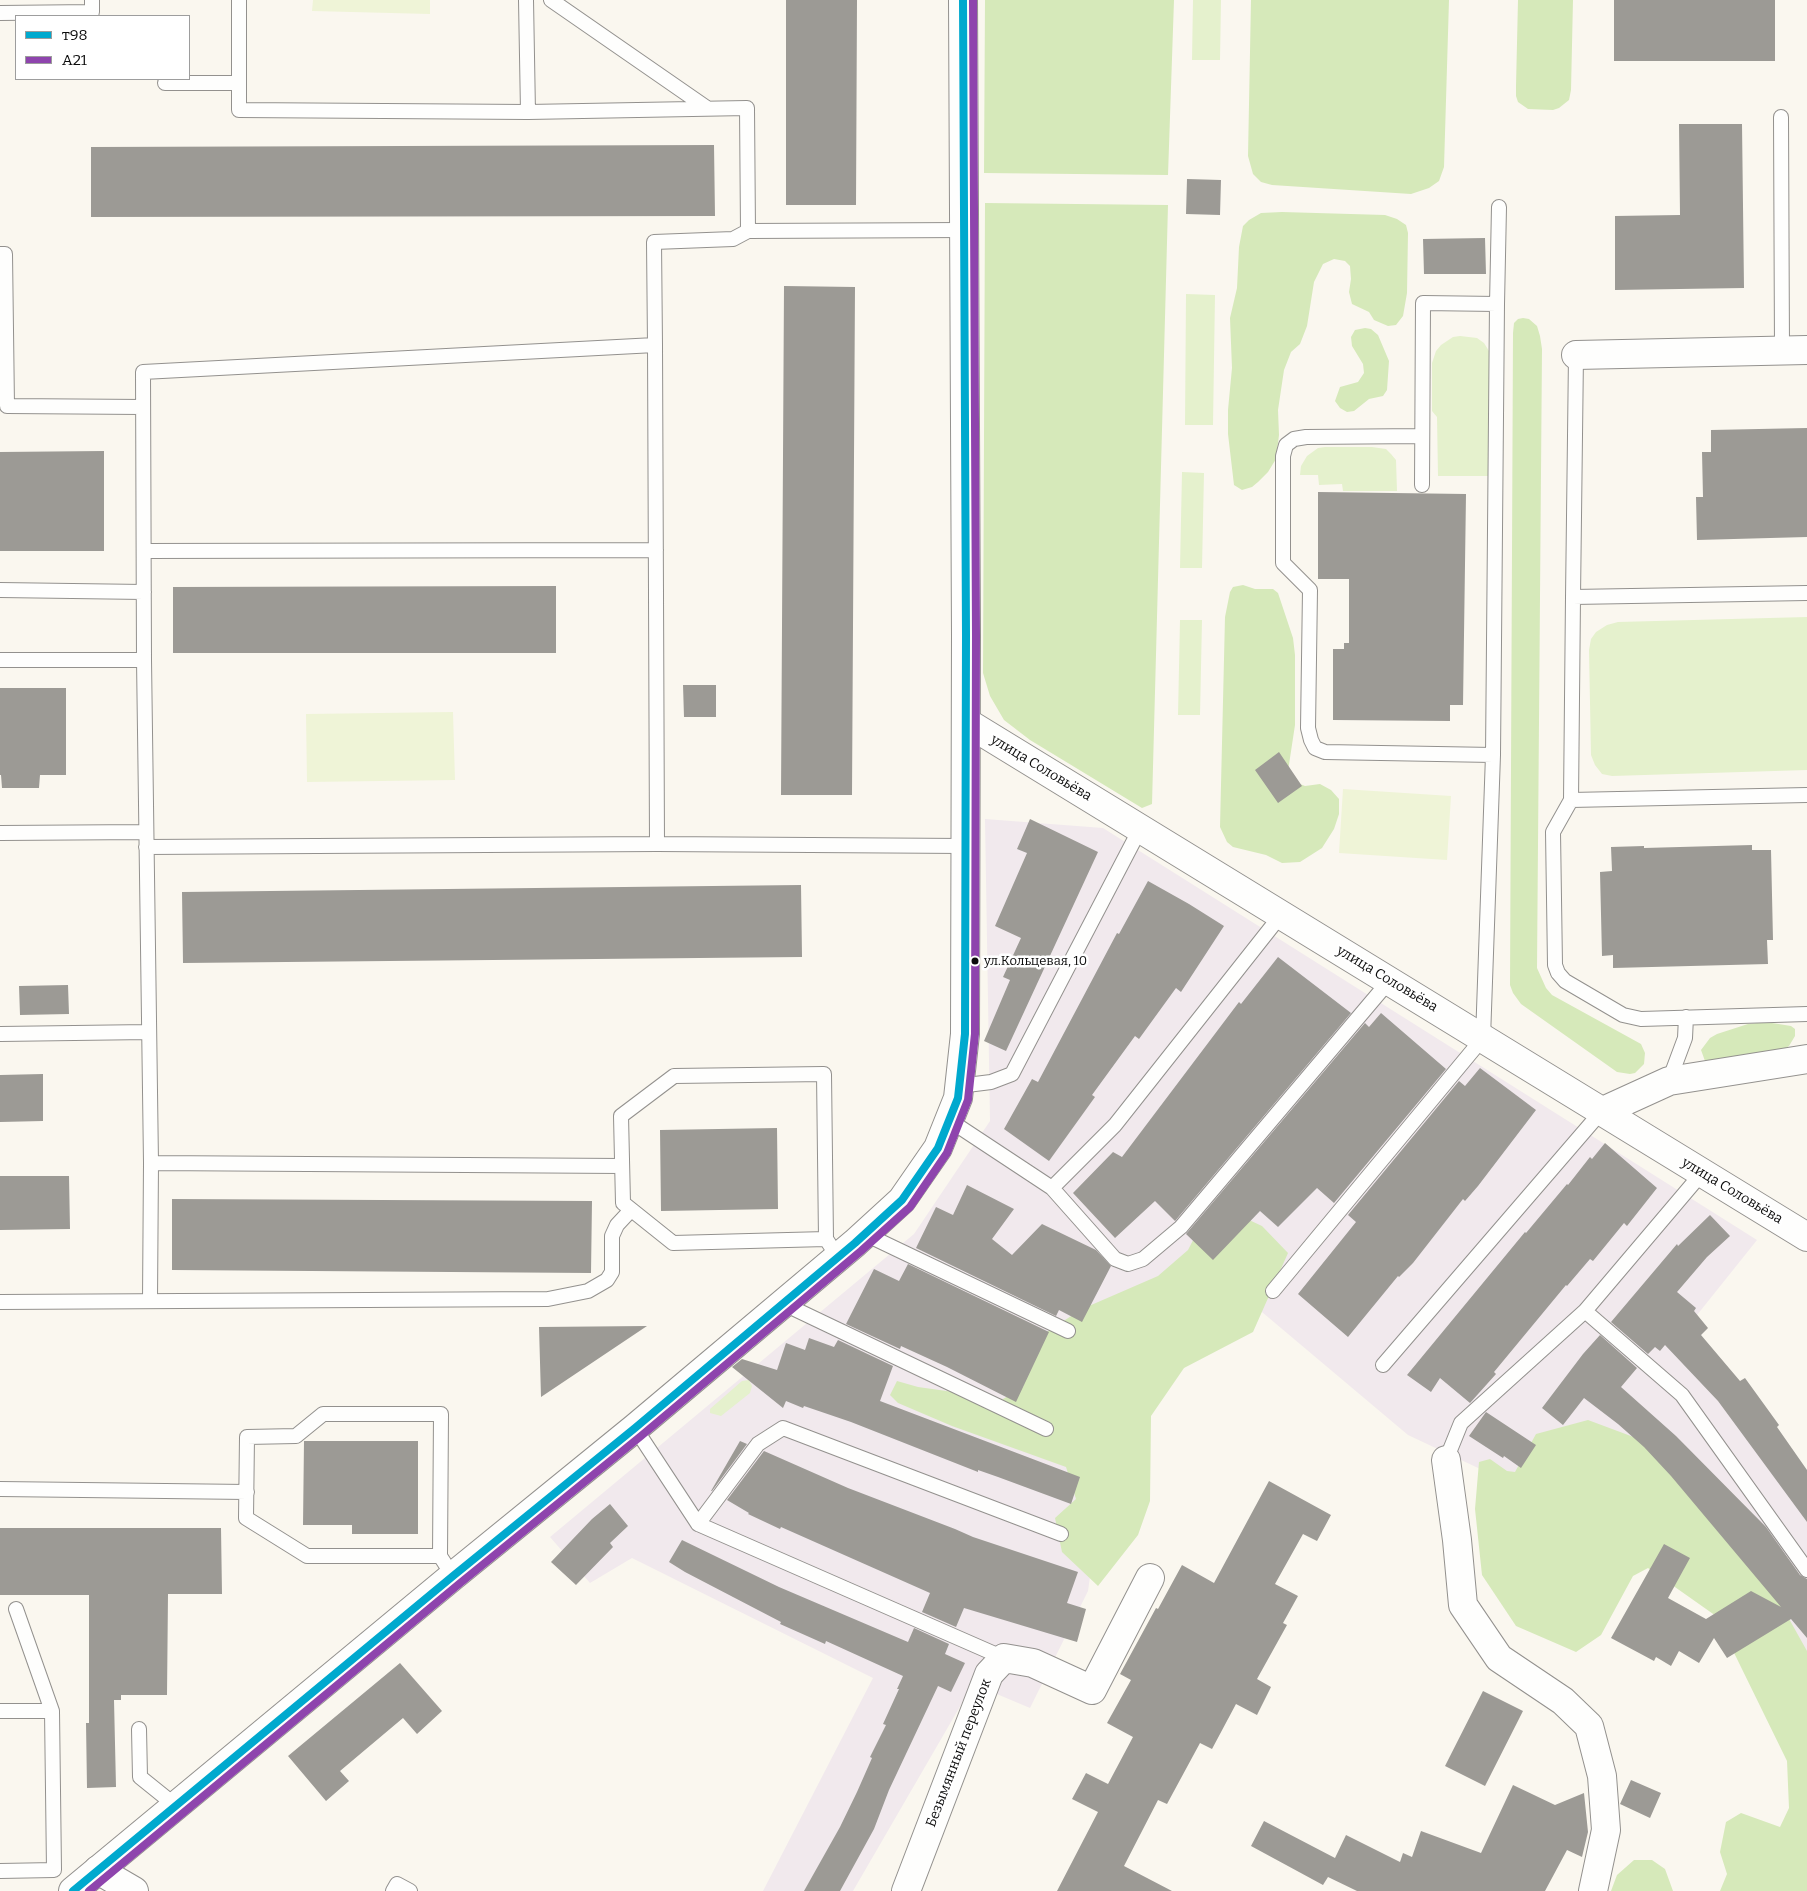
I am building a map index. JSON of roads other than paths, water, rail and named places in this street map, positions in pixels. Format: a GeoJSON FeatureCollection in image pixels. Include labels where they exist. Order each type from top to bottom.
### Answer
{"type":"FeatureCollection","features":[{"type":"Feature","properties":{"kind":"street"},"geometry":{"type":"LineString","coordinates":[[71,1891],[176,1806],[446,1566],[635,1428],[782,1304],[832,1248],[865,1234],[902,1200],[938,1148],[958,1098],[965,1034],[964,846],[966,722],[963,0]]}},
{"type":"Feature","properties":{"kind":"street"},"geometry":{"type":"LineString","coordinates":[[1576,355],[1794,350]]}},
{"type":"Feature","properties":{"kind":"street","name":"улица Соловьёва"},"geometry":{"type":"LineString","coordinates":[[966,722],[1390,980],[1601,1112],[1807,1236]]}},
{"type":"Feature","properties":{"kind":"street"},"geometry":{"type":"LineString","coordinates":[[1601,1112],[1669,1081],[1807,1059]]}},
{"type":"Feature","properties":{"kind":"street"},"geometry":{"type":"LineString","coordinates":[[1446,1460],[1457,1540],[1463,1605],[1499,1658],[1564,1701],[1589,1726],[1602,1776],[1606,1830],[1593,1891]]}},
{"type":"Feature","properties":{"kind":"street"},"geometry":{"type":"LineString","coordinates":[[1004,1658],[1033,1663],[1092,1690],[1150,1578]]}},
{"type":"Feature","properties":{"kind":"street","name":"Безымянный переулок"},"geometry":{"type":"LineString","coordinates":[[906,1891],[989,1674],[1004,1658]]}},
{"type":"Feature","properties":{"kind":"street"},"geometry":{"type":"LineString","coordinates":[[98,1870],[134,1891]]}},
{"type":"Feature","properties":{"kind":"lane"},"geometry":{"type":"LineString","coordinates":[[0,13],[92,12],[92,0]]}},
{"type":"Feature","properties":{"kind":"lane"},"geometry":{"type":"LineString","coordinates":[[239,0],[239,110],[528,112],[747,108],[748,231]]}},
{"type":"Feature","properties":{"kind":"lane"},"geometry":{"type":"LineString","coordinates":[[526,0],[528,112]]}},
{"type":"Feature","properties":{"kind":"lane"},"geometry":{"type":"LineString","coordinates":[[551,0],[707,108]]}},
{"type":"Feature","properties":{"kind":"lane"},"geometry":{"type":"LineString","coordinates":[[164,83],[239,83]]}},
{"type":"Feature","properties":{"kind":"lane"},"geometry":{"type":"LineString","coordinates":[[1781,116],[1794,350]]}},
{"type":"Feature","properties":{"kind":"lane"},"geometry":{"type":"LineString","coordinates":[[1273,1291],[1483,1038],[1493,755],[1498,207]]}},
{"type":"Feature","properties":{"kind":"lane"},"geometry":{"type":"LineString","coordinates":[[657,844],[654,242],[733,239],[748,231],[965,230]]}},
{"type":"Feature","properties":{"kind":"lane"},"geometry":{"type":"LineString","coordinates":[[0,254],[5,254],[7,406],[144,407]]}},
{"type":"Feature","properties":{"kind":"lane"},"geometry":{"type":"LineString","coordinates":[[1422,485],[1423,303],[1497,304]]}},
{"type":"Feature","properties":{"kind":"lane"},"geometry":{"type":"LineString","coordinates":[[150,1300],[151,1163],[144,660],[143,372],[655,345]]}},
{"type":"Feature","properties":{"kind":"lane"},"geometry":{"type":"LineString","coordinates":[[1576,355],[1572,800],[1553,832],[1555,965],[1558,973],[1565,981],[1623,1015],[1642,1018],[1807,1014]]}},
{"type":"Feature","properties":{"kind":"lane"},"geometry":{"type":"LineString","coordinates":[[1422,436],[1306,436],[1286,445],[1283,456],[1282,563],[1310,590],[1308,728],[1315,748],[1325,752],[1493,755]]}},
{"type":"Feature","properties":{"kind":"lane"},"geometry":{"type":"LineString","coordinates":[[144,551],[656,550]]}},
{"type":"Feature","properties":{"kind":"lane"},"geometry":{"type":"LineString","coordinates":[[0,590],[144,592]]}},
{"type":"Feature","properties":{"kind":"lane"},"geometry":{"type":"LineString","coordinates":[[1573,597],[1807,593]]}},
{"type":"Feature","properties":{"kind":"lane"},"geometry":{"type":"LineString","coordinates":[[0,660],[144,660]]}},
{"type":"Feature","properties":{"kind":"lane"},"geometry":{"type":"LineString","coordinates":[[1572,800],[1807,794]]}},
{"type":"Feature","properties":{"kind":"lane"},"geometry":{"type":"LineString","coordinates":[[959,1086],[990,1082],[1012,1074],[1140,829]]}},
{"type":"Feature","properties":{"kind":"lane"},"geometry":{"type":"LineString","coordinates":[[0,833],[146,832]]}},
{"type":"Feature","properties":{"kind":"lane"},"geometry":{"type":"LineString","coordinates":[[146,847],[657,844],[964,846]]}},
{"type":"Feature","properties":{"kind":"lane"},"geometry":{"type":"LineString","coordinates":[[1052,1188],[1115,1126],[1281,915]]}},
{"type":"Feature","properties":{"kind":"lane"},"geometry":{"type":"LineString","coordinates":[[950,1120],[1052,1188],[1116,1259],[1128,1264],[1143,1259],[1181,1227],[1390,980]]}},
{"type":"Feature","properties":{"kind":"lane"},"geometry":{"type":"LineString","coordinates":[[1669,1081],[1685,1038],[1686,1017]]}},
{"type":"Feature","properties":{"kind":"lane"},"geometry":{"type":"LineString","coordinates":[[0,1034],[148,1032]]}},
{"type":"Feature","properties":{"kind":"lane"},"geometry":{"type":"LineString","coordinates":[[824,1074],[832,1248],[673,1242],[631,1210],[623,1203],[621,1116],[674,1076],[824,1074]]}},
{"type":"Feature","properties":{"kind":"lane"},"geometry":{"type":"LineString","coordinates":[[1383,1365],[1601,1112]]}},
{"type":"Feature","properties":{"kind":"lane"},"geometry":{"type":"LineString","coordinates":[[151,1163],[622,1166]]}},
{"type":"Feature","properties":{"kind":"lane"},"geometry":{"type":"LineString","coordinates":[[1446,1460],[1461,1423],[1585,1310],[1702,1173]]}},
{"type":"Feature","properties":{"kind":"lane"},"geometry":{"type":"LineString","coordinates":[[0,1302],[548,1299],[588,1290],[606,1280],[612,1272],[612,1236],[617,1225],[631,1210]]}},
{"type":"Feature","properties":{"kind":"lane"},"geometry":{"type":"LineString","coordinates":[[865,1234],[1068,1331]]}},
{"type":"Feature","properties":{"kind":"lane"},"geometry":{"type":"LineString","coordinates":[[782,1304],[1046,1429]]}},
{"type":"Feature","properties":{"kind":"lane"},"geometry":{"type":"LineString","coordinates":[[1585,1310],[1682,1395],[1807,1570]]}},
{"type":"Feature","properties":{"kind":"lane"},"geometry":{"type":"LineString","coordinates":[[324,1414],[441,1414],[446,1566],[307,1556],[246,1518],[247,1437],[296,1436],[324,1414]]}},
{"type":"Feature","properties":{"kind":"lane"},"geometry":{"type":"LineString","coordinates":[[635,1428],[698,1524],[1004,1658]]}},
{"type":"Feature","properties":{"kind":"lane"},"geometry":{"type":"LineString","coordinates":[[698,1524],[758,1444],[783,1428],[1060,1534]]}},
{"type":"Feature","properties":{"kind":"lane"},"geometry":{"type":"LineString","coordinates":[[0,1489],[246,1492]]}},
{"type":"Feature","properties":{"kind":"lane"},"geometry":{"type":"LineString","coordinates":[[16,1609],[52,1711],[54,1870],[71,1891]]}},
{"type":"Feature","properties":{"kind":"lane"},"geometry":{"type":"LineString","coordinates":[[0,1711],[52,1711]]}},
{"type":"Feature","properties":{"kind":"lane"},"geometry":{"type":"LineString","coordinates":[[139,1729],[140,1777],[176,1806]]}},
{"type":"Feature","properties":{"kind":"lane"},"geometry":{"type":"LineString","coordinates":[[0,1871],[54,1870]]}},
{"type":"Feature","properties":{"kind":"lane"},"geometry":{"type":"LineString","coordinates":[[393,1891],[397,1884],[410,1891]]}},
{"type":"Feature","properties":{"kind":"place","name":"ул.Кольцевая, 10"},"geometry":{"type":"Point","coordinates":[975,961]}}]}
